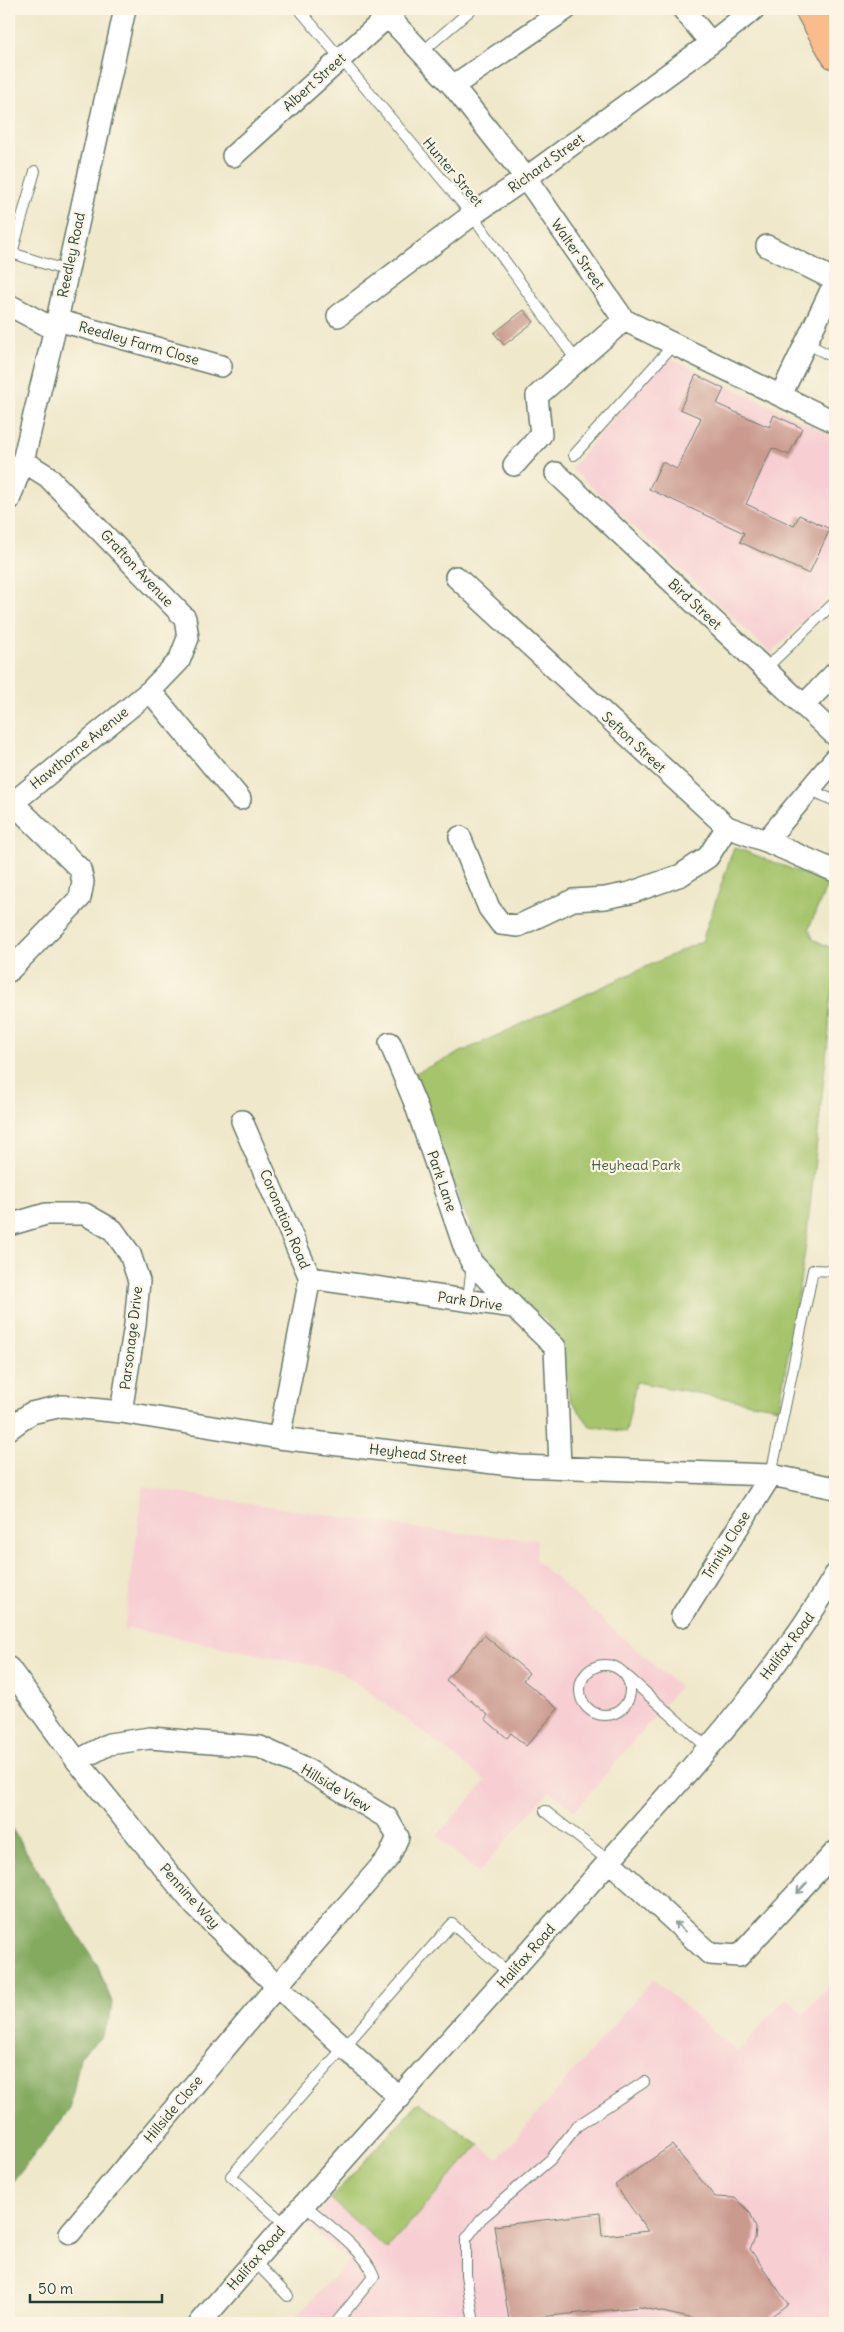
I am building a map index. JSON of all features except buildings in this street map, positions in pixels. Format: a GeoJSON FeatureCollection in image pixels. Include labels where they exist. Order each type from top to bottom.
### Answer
{"type":"FeatureCollection","features":[{"type":"Feature","properties":{"kind":"highway"},"geometry":{"type":"LineString","coordinates":[[809,9],[835,55]]}},
{"type":"Feature","properties":{"kind":"street","name":"Reedley Road"},"geometry":{"type":"LineString","coordinates":[[9,500],[23,462],[125,9]]}},
{"type":"Feature","properties":{"kind":"street"},"geometry":{"type":"LineString","coordinates":[[453,86],[566,9]]}},
{"type":"Feature","properties":{"kind":"street"},"geometry":{"type":"LineString","coordinates":[[683,9],[711,43]]}},
{"type":"Feature","properties":{"kind":"street","name":"Richard Street"},"geometry":{"type":"LineString","coordinates":[[338,316],[472,215],[526,178],[711,43],[754,9]]}},
{"type":"Feature","properties":{"kind":"street","name":"Albert Street"},"geometry":{"type":"LineString","coordinates":[[233,156],[341,58],[388,11]]}},
{"type":"Feature","properties":{"kind":"street","name":"Walter Street"},"geometry":{"type":"LineString","coordinates":[[388,11],[453,86],[526,178],[624,320],[835,422]]}},
{"type":"Feature","properties":{"kind":"street"},"geometry":{"type":"LineString","coordinates":[[767,246],[835,281],[830,308],[806,343],[781,395]]}},
{"type":"Feature","properties":{"kind":"street","name":"Reedley Farm Close"},"geometry":{"type":"LineString","coordinates":[[9,305],[55,325],[221,366]]}},
{"type":"Feature","properties":{"kind":"street"},"geometry":{"type":"LineString","coordinates":[[514,465],[542,435],[537,396],[624,320]]}},
{"type":"Feature","properties":{"kind":"street","name":"Grafton Avenue"},"geometry":{"type":"LineString","coordinates":[[23,462],[47,476],[185,618],[188,638],[179,661],[150,691]]}},
{"type":"Feature","properties":{"kind":"street","name":"Bird Street"},"geometry":{"type":"LineString","coordinates":[[556,473],[835,735]]}},
{"type":"Feature","properties":{"kind":"street","name":"Sefton Street"},"geometry":{"type":"LineString","coordinates":[[456,577],[727,827],[766,841],[835,871]]}},
{"type":"Feature","properties":{"kind":"street"},"geometry":{"type":"LineString","coordinates":[[803,706],[835,673]]}},
{"type":"Feature","properties":{"kind":"street"},"geometry":{"type":"LineString","coordinates":[[150,691],[240,799]]}},
{"type":"Feature","properties":{"kind":"street","name":"Hawthorne Avenue"},"geometry":{"type":"LineString","coordinates":[[11,804],[150,691]]}},
{"type":"Feature","properties":{"kind":"street"},"geometry":{"type":"LineString","coordinates":[[766,841],[835,759]]}},
{"type":"Feature","properties":{"kind":"street"},"geometry":{"type":"LineString","coordinates":[[9,971],[80,898],[83,882],[80,869],[11,804]]}},
{"type":"Feature","properties":{"kind":"street"},"geometry":{"type":"LineString","coordinates":[[460,837],[489,908],[501,924],[518,926],[574,900],[622,895],[681,875],[708,857],[727,827]]}},
{"type":"Feature","properties":{"kind":"street","name":"Park Lane"},"geometry":{"type":"LineString","coordinates":[[390,1042],[415,1103],[465,1249],[472,1263],[514,1307]]}},
{"type":"Feature","properties":{"kind":"street","name":"Coronation Road"},"geometry":{"type":"LineString","coordinates":[[242,1121],[310,1278],[279,1438]]}},
{"type":"Feature","properties":{"kind":"street","name":"Parsonage Drive"},"geometry":{"type":"LineString","coordinates":[[9,1226],[46,1214],[85,1214],[114,1230],[130,1254],[138,1281],[135,1325],[121,1412]]}},
{"type":"Feature","properties":{"kind":"street","name":"Park Drive"},"geometry":{"type":"LineString","coordinates":[[310,1278],[514,1307],[555,1347],[560,1466]]}},
{"type":"Feature","properties":{"kind":"street","name":"Heyhead Street"},"geometry":{"type":"LineString","coordinates":[[9,1429],[31,1413],[62,1406],[121,1412],[279,1438],[519,1466],[771,1475],[835,1488]]}},
{"type":"Feature","properties":{"kind":"street","name":"Trinity Close"},"geometry":{"type":"LineString","coordinates":[[682,1616],[771,1475]]}},
{"type":"Feature","properties":{"kind":"street","name":"Halifax Road"},"geometry":{"type":"LineString","coordinates":[[200,2323],[285,2224],[400,2098],[723,1732],[813,1613],[835,1575]]}},
{"type":"Feature","properties":{"kind":"street","name":"Pennine Way"},"geometry":{"type":"LineString","coordinates":[[9,1668],[77,1761],[195,1906],[277,1986],[400,2098]]}},
{"type":"Feature","properties":{"kind":"street","name":"Hillside View"},"geometry":{"type":"LineString","coordinates":[[77,1761],[109,1744],[150,1738],[260,1747],[300,1766],[387,1818],[398,1837],[389,1857],[277,1986]]}},
{"type":"Feature","properties":{"kind":"street"},"geometry":{"type":"LineString","coordinates":[[609,1861],[710,1954],[739,1956],[835,1852]]}},
{"type":"Feature","properties":{"kind":"street","name":"Hillside Close"},"geometry":{"type":"LineString","coordinates":[[70,2233],[277,1986]]}},
{"type":"Feature","properties":{"kind":"lane","name":"Hunter Street"},"geometry":{"type":"LineString","coordinates":[[299,9],[472,215],[576,360]]}},
{"type":"Feature","properties":{"kind":"lane"},"geometry":{"type":"LineString","coordinates":[[422,52],[472,9]]}},
{"type":"Feature","properties":{"kind":"lane"},"geometry":{"type":"LineString","coordinates":[[34,171],[12,253],[67,271]]}},
{"type":"Feature","properties":{"kind":"lane"},"geometry":{"type":"LineString","coordinates":[[806,343],[835,358]]}},
{"type":"Feature","properties":{"kind":"lane"},"geometry":{"type":"LineString","coordinates":[[574,455],[674,344]]}},
{"type":"Feature","properties":{"kind":"lane"},"geometry":{"type":"LineString","coordinates":[[764,670],[835,602]]}},
{"type":"Feature","properties":{"kind":"lane"},"geometry":{"type":"LineString","coordinates":[[809,788],[835,801]]}},
{"type":"Feature","properties":{"kind":"lane"},"geometry":{"type":"LineString","coordinates":[[468,1300],[472,1263]]}},
{"type":"Feature","properties":{"kind":"lane"},"geometry":{"type":"LineString","coordinates":[[771,1475],[813,1270],[835,1271]]}},
{"type":"Feature","properties":{"kind":"lane"},"geometry":{"type":"LineString","coordinates":[[626,1674],[631,1688],[628,1702],[618,1713],[603,1716],[590,1711],[581,1699],[580,1684],[587,1672],[600,1665],[614,1666],[626,1674],[708,1748]]}},
{"type":"Feature","properties":{"kind":"lane"},"geometry":{"type":"LineString","coordinates":[[545,1811],[609,1861]]}},
{"type":"Feature","properties":{"kind":"lane"},"geometry":{"type":"LineString","coordinates":[[285,2224],[231,2176],[343,2046],[452,1924],[510,1974]]}},
{"type":"Feature","properties":{"kind":"lane"},"geometry":{"type":"LineString","coordinates":[[474,2323],[466,2275],[466,2239],[481,2219],[551,2159],[577,2126],[644,2082]]}},
{"type":"Feature","properties":{"kind":"lane"},"geometry":{"type":"LineString","coordinates":[[304,2204],[355,2249],[370,2266],[374,2276],[336,2323]]}},
{"type":"Feature","properties":{"kind":"lane"},"geometry":{"type":"LineString","coordinates":[[254,2261],[288,2296]]}},
{"type":"Feature","properties":{"kind":"shaded area"},"geometry":{"type":"Polygon","coordinates":[[[667,357],[835,437],[835,591],[771,653],[571,468],[667,357]]]}},
{"type":"Feature","properties":{"kind":"shaded area"},"geometry":{"type":"Polygon","coordinates":[[[143,1487],[428,1530],[537,1540],[536,1561],[679,1687],[575,1811],[549,1791],[478,1873],[437,1836],[486,1781],[397,1712],[339,1671],[129,1628],[124,1632],[143,1487]]]}},
{"type":"Feature","properties":{"kind":"shaded area"},"geometry":{"type":"Polygon","coordinates":[[[835,1978],[835,2323],[289,2323],[349,2261],[308,2226],[330,2199],[387,2249],[479,2145],[498,2159],[653,1979],[737,2052],[786,1998],[803,2014],[835,1978]]]}},
{"type":"Feature","properties":{"kind":"green space","name":"Heyhead Park"},"geometry":{"type":"Polygon","coordinates":[[[734,847],[828,883],[809,928],[813,939],[835,950],[835,983],[830,1004],[829,1031],[805,1252],[779,1408],[636,1382],[626,1432],[590,1426],[570,1399],[556,1336],[546,1320],[514,1294],[493,1270],[478,1245],[411,1075],[702,941],[734,847]]]}},
{"type":"Feature","properties":{"kind":"green space"},"geometry":{"type":"Polygon","coordinates":[[[9,1824],[97,1965],[112,2002],[110,2018],[101,2037],[80,2057],[70,2109],[9,2187],[9,1824]]]}},
{"type":"Feature","properties":{"kind":"green space"},"geometry":{"type":"Polygon","coordinates":[[[419,2102],[479,2145],[387,2249],[330,2199],[419,2102]]]}}]}
